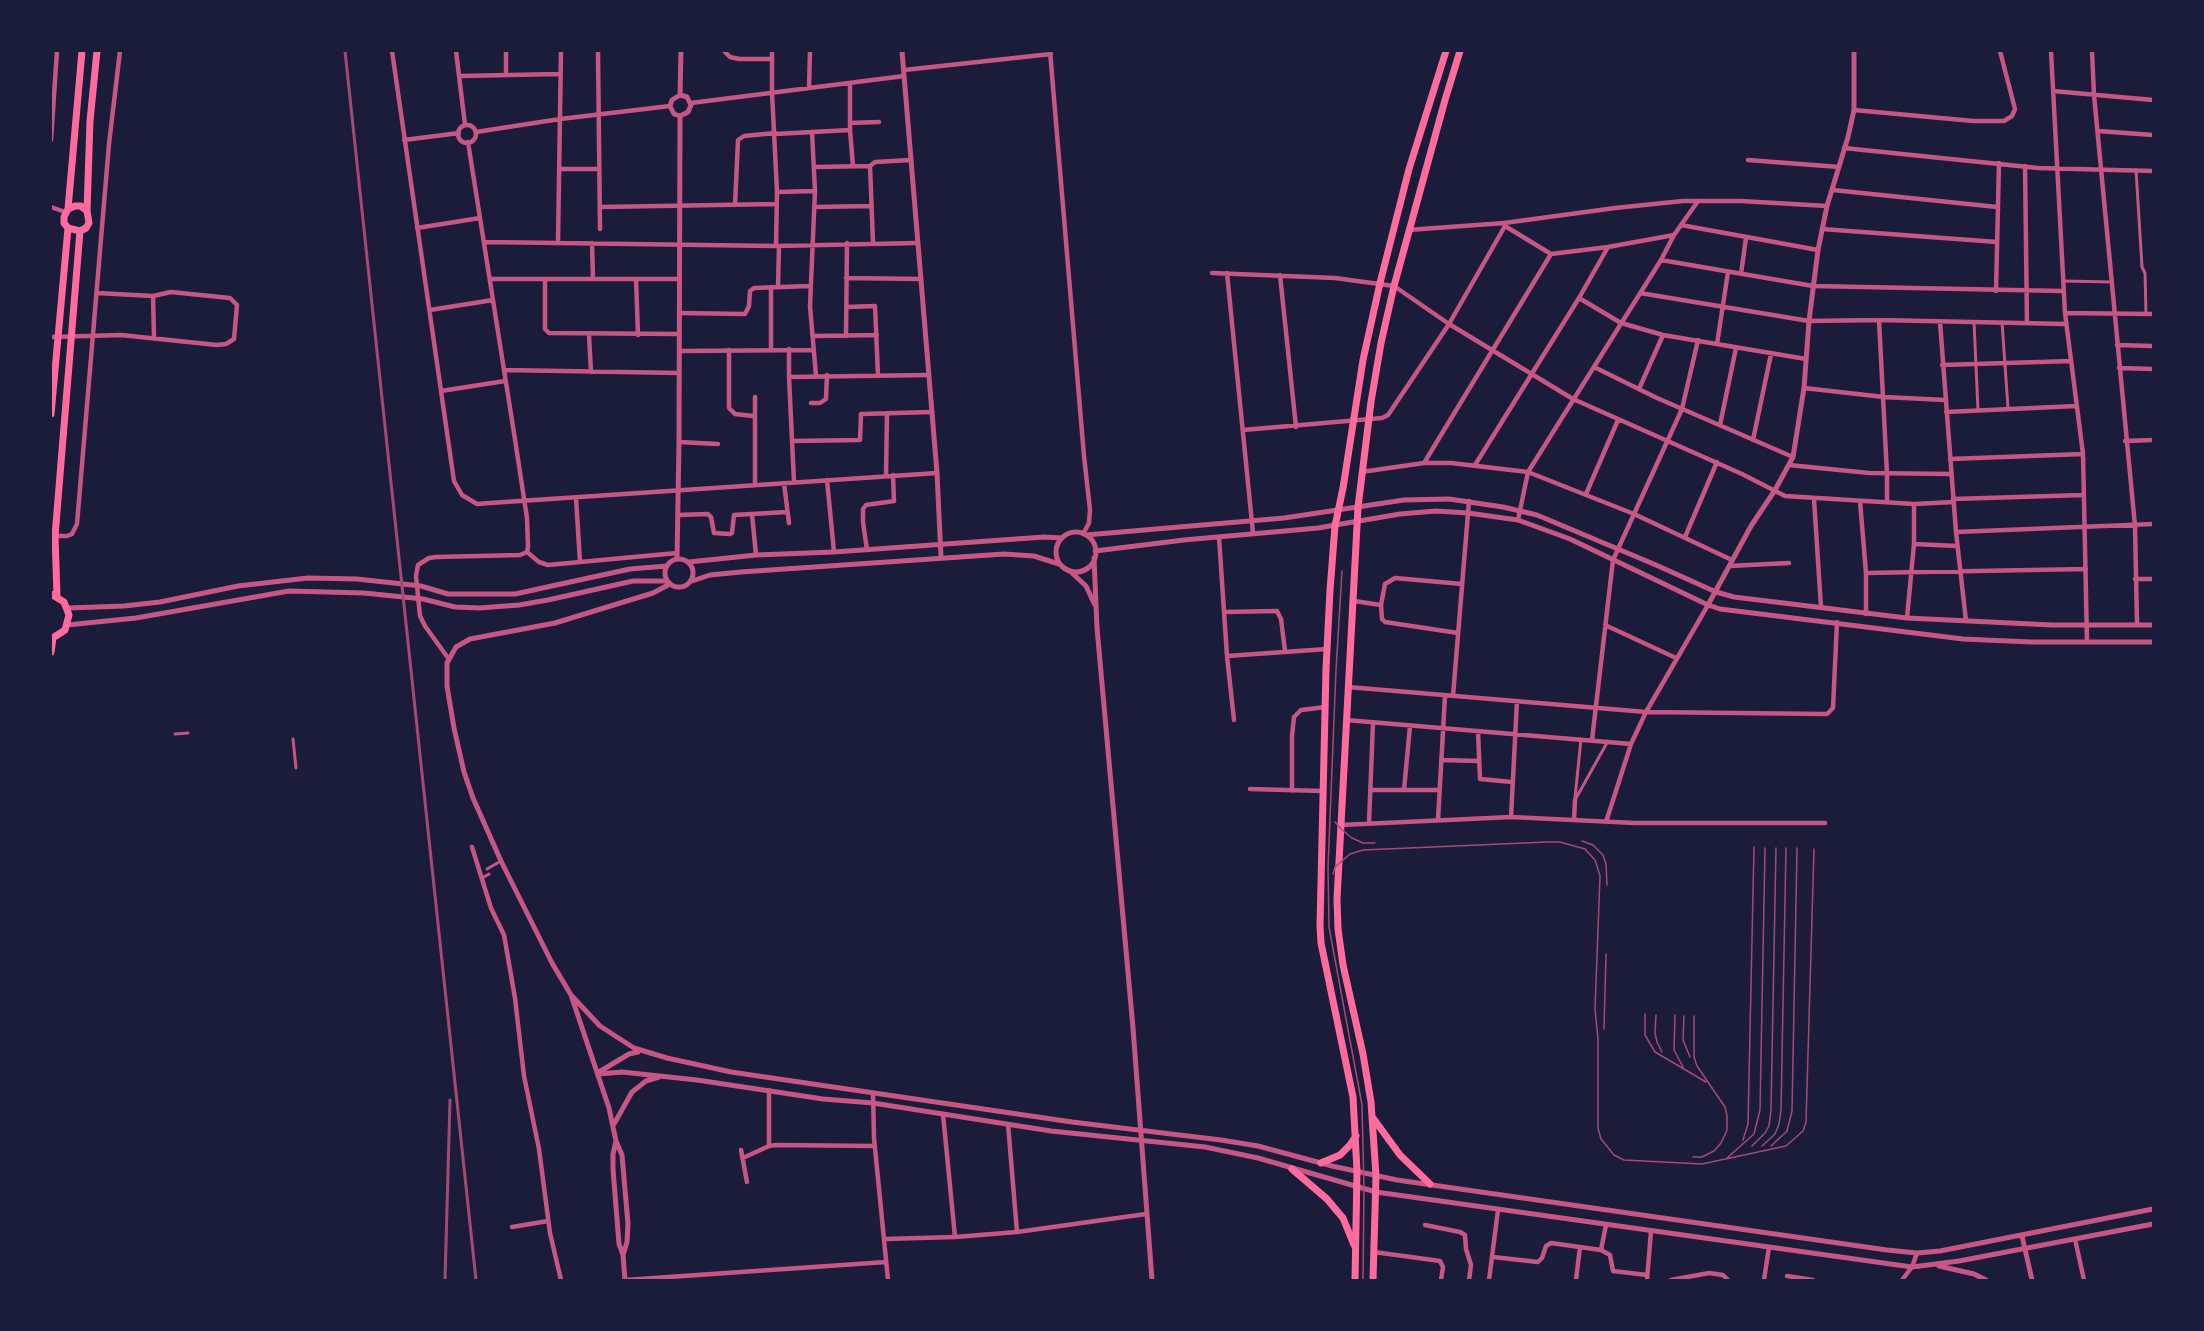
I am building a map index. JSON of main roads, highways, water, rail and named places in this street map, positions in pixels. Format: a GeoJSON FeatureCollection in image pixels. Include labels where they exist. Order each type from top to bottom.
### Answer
{"type":"FeatureCollection","features":[{"type":"Feature","properties":{"kind":"main road"},"geometry":{"type":"LineString","coordinates":[[82,51],[64,223],[68,228],[80,231],[89,223],[87,211],[90,121],[97,51]]}},
{"type":"Feature","properties":{"kind":"main road"},"geometry":{"type":"LineString","coordinates":[[1355,1280],[1357,1171],[1353,1097],[1321,943],[1319,906],[1327,649],[1335,525],[1363,360],[1380,282],[1409,169],[1446,51]]}},
{"type":"Feature","properties":{"kind":"main road"},"geometry":{"type":"LineString","coordinates":[[1373,1280],[1376,1176],[1369,1087],[1338,929],[1337,874],[1357,521],[1368,418],[1381,343],[1408,230],[1460,51]]}},
{"type":"Feature","properties":{"kind":"main road"},"geometry":{"type":"LineString","coordinates":[[67,210],[81,206],[87,211]]}},
{"type":"Feature","properties":{"kind":"main road"},"geometry":{"type":"LineString","coordinates":[[51,414],[54,337],[68,228]]}},
{"type":"Feature","properties":{"kind":"main road"},"geometry":{"type":"LineString","coordinates":[[51,652],[52,638],[61,633],[69,618],[68,608],[54,595],[55,536],[80,231]]}},
{"type":"Feature","properties":{"kind":"main road"},"geometry":{"type":"LineString","coordinates":[[1371,1115],[1400,1155],[1430,1184]]}},
{"type":"Feature","properties":{"kind":"main road"},"geometry":{"type":"LineString","coordinates":[[1321,1163],[1340,1155],[1356,1136]]}},
{"type":"Feature","properties":{"kind":"main road"},"geometry":{"type":"LineString","coordinates":[[1292,1169],[1320,1192],[1343,1218],[1356,1249]]}},
{"type":"Feature","properties":{"kind":"tram line"},"geometry":{"type":"LineString","coordinates":[[1342,571],[1328,867],[1329,927],[1362,1105],[1363,1280]]}},
{"type":"Feature","properties":{"kind":"tram line"},"geometry":{"type":"LineString","coordinates":[[1335,822],[1352,838],[1363,843],[1375,843]]}},
{"type":"Feature","properties":{"kind":"tram line"},"geometry":{"type":"LineString","coordinates":[[1582,841],[1593,845],[1603,855],[1607,885]]}},
{"type":"Feature","properties":{"kind":"tram line"},"geometry":{"type":"LineString","coordinates":[[1333,874],[1335,867],[1350,854],[1363,850],[1547,842],[1560,842],[1585,849],[1595,860],[1600,876],[1595,1009],[1598,1039],[1598,1128],[1601,1139],[1614,1155],[1624,1160],[1702,1164],[1786,1146],[1803,1131],[1806,1122],[1814,849]]}},
{"type":"Feature","properties":{"kind":"tram line"},"geometry":{"type":"LineString","coordinates":[[1743,1140],[1748,1124],[1754,847]]}},
{"type":"Feature","properties":{"kind":"tram line"},"geometry":{"type":"LineString","coordinates":[[1727,1158],[1754,1134],[1760,1110],[1765,848]]}},
{"type":"Feature","properties":{"kind":"tram line"},"geometry":{"type":"LineString","coordinates":[[1752,1146],[1769,1126],[1771,1110],[1776,848]]}},
{"type":"Feature","properties":{"kind":"tram line"},"geometry":{"type":"LineString","coordinates":[[1762,1146],[1775,1134],[1781,1110],[1786,848]]}},
{"type":"Feature","properties":{"kind":"tram line"},"geometry":{"type":"LineString","coordinates":[[1771,1146],[1787,1131],[1792,1111],[1797,848]]}},
{"type":"Feature","properties":{"kind":"tram line"},"geometry":{"type":"LineString","coordinates":[[1604,1029],[1606,954]]}},
{"type":"Feature","properties":{"kind":"tram line"},"geometry":{"type":"LineString","coordinates":[[1645,1014],[1645,1035],[1655,1052],[1706,1082]]}},
{"type":"Feature","properties":{"kind":"tram line"},"geometry":{"type":"LineString","coordinates":[[1656,1015],[1655,1033],[1662,1052]]}},
{"type":"Feature","properties":{"kind":"tram line"},"geometry":{"type":"LineString","coordinates":[[1675,1015],[1674,1050],[1683,1067]]}},
{"type":"Feature","properties":{"kind":"tram line"},"geometry":{"type":"LineString","coordinates":[[1684,1016],[1683,1040],[1690,1057]]}},
{"type":"Feature","properties":{"kind":"tram line"},"geometry":{"type":"LineString","coordinates":[[1693,1157],[1702,1157],[1714,1151],[1727,1130],[1725,1107],[1697,1066],[1694,1057],[1694,1016]]}},
{"type":"Feature","properties":{"kind":"railway"},"geometry":{"type":"LineString","coordinates":[[345,51],[476,1280]]}},
{"type":"Feature","properties":{"kind":"railway"},"geometry":{"type":"LineString","coordinates":[[445,1280],[450,1100]]}}]}
